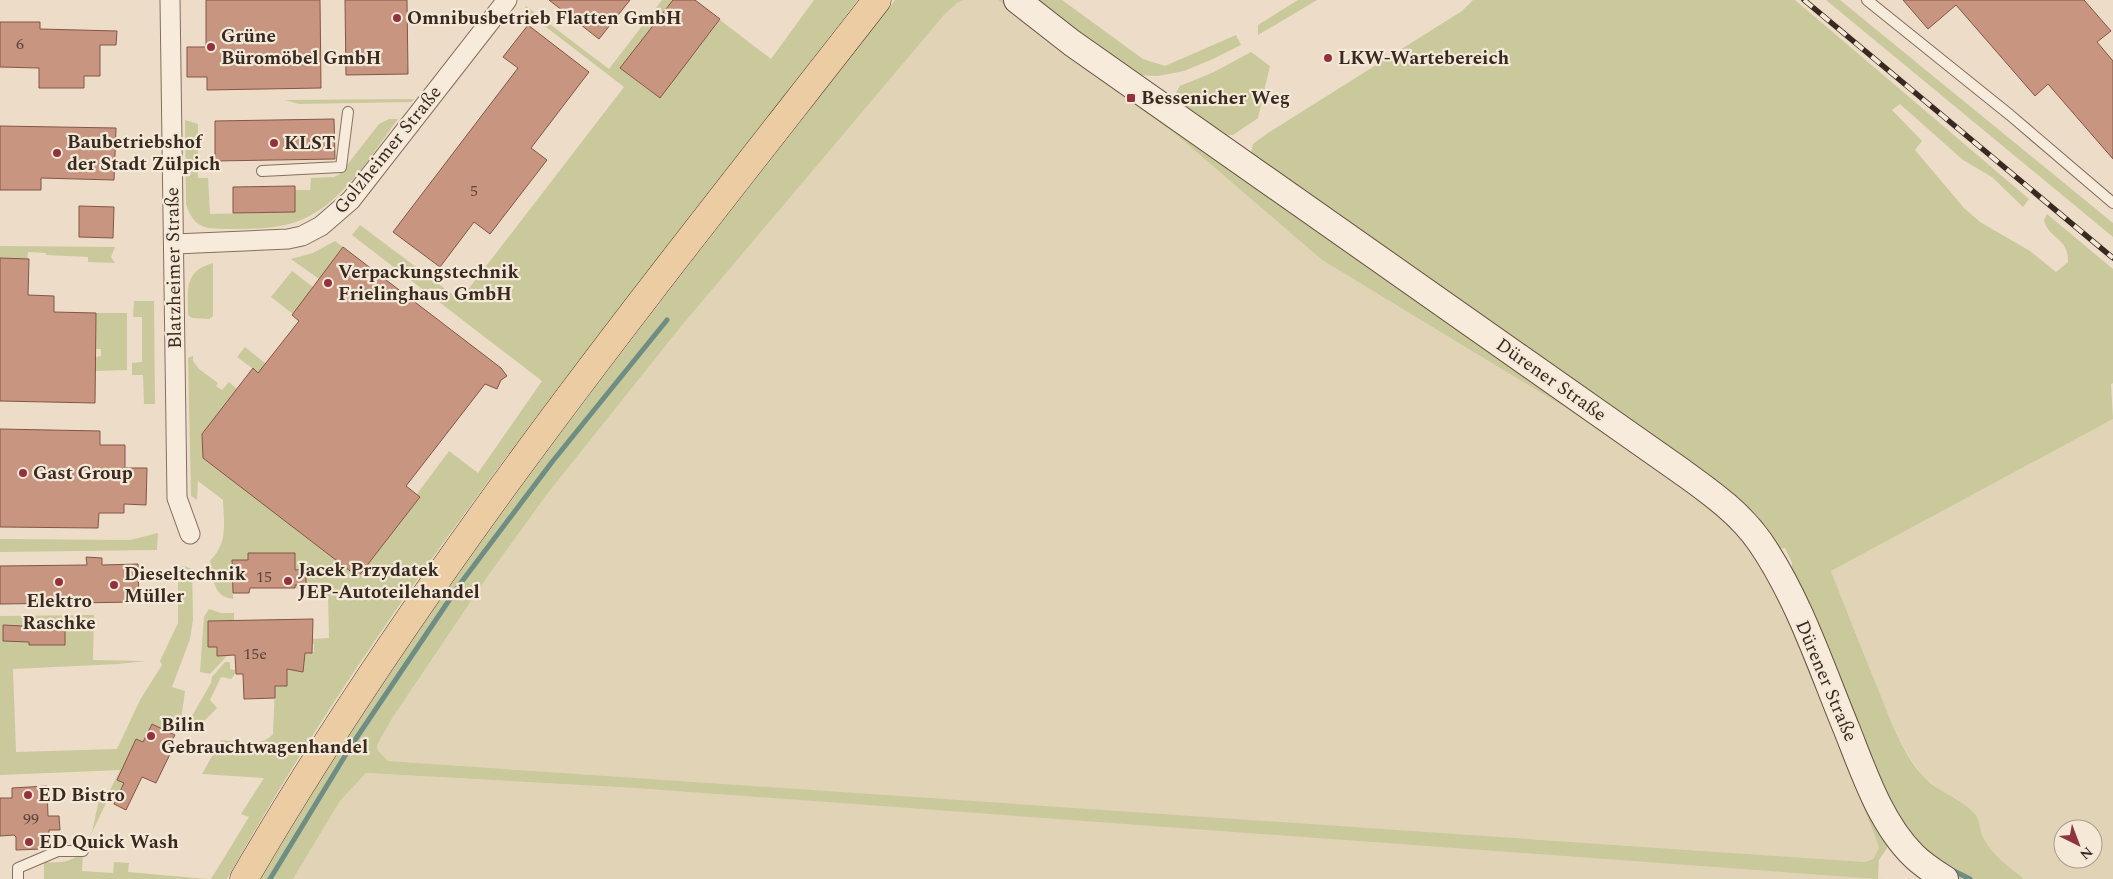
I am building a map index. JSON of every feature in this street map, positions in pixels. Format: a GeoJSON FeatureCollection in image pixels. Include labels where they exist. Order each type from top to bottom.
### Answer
{"type":"FeatureCollection","features":[{"type":"Feature","properties":{"kind":"main road"},"geometry":{"type":"LineString","coordinates":[[244,879],[312,765],[387,650],[440,574],[567,400],[877,0]]}},
{"type":"Feature","properties":{"kind":"street","name":"Blatzheimer Straße"},"geometry":{"type":"LineString","coordinates":[[170,0],[175,244],[177,498],[190,534]]}},
{"type":"Feature","properties":{"kind":"street","name":"Golzheimer Straße"},"geometry":{"type":"LineString","coordinates":[[175,244],[288,239],[302,236],[326,223],[357,194],[507,0]]}},
{"type":"Feature","properties":{"kind":"street","name":"Dürener Straße"},"geometry":{"type":"LineString","coordinates":[[1017,0],[1072,43],[1682,471],[1736,513],[1759,540],[1789,592],[1882,810],[1914,856],[1945,879]]}},
{"type":"Feature","properties":{"kind":"lane"},"geometry":{"type":"LineString","coordinates":[[1868,0],[2010,115],[2113,203]]}},
{"type":"Feature","properties":{"kind":"lane"},"geometry":{"type":"LineString","coordinates":[[262,171],[341,166],[348,112]]}},
{"type":"Feature","properties":{"kind":"lane"},"geometry":{"type":"LineString","coordinates":[[18,879],[18,868],[58,851],[83,851]]}},
{"type":"Feature","properties":{"kind":"shaded area"},"geometry":{"type":"Polygon","coordinates":[[[964,0],[998,0],[1070,58],[1178,136],[1322,260],[1571,411],[1681,487],[1731,528],[1750,550],[1765,573],[1793,632],[1875,836],[1879,848],[1873,859],[1865,862],[1025,805],[388,761],[382,757],[377,745],[393,717],[490,573],[548,493],[683,324],[787,199],[944,15],[957,3],[964,0]]]}},
{"type":"Feature","properties":{"kind":"shaded area"},"geometry":{"type":"Polygon","coordinates":[[[2113,419],[2113,879],[2024,879],[2004,864],[1991,851],[1982,837],[1977,817],[1972,811],[1923,776],[1900,742],[1831,571],[2113,419]]]}},
{"type":"Feature","properties":{"kind":"shaded area"},"geometry":{"type":"Polygon","coordinates":[[[366,773],[634,788],[1883,879],[293,879],[340,801],[366,773]]]}},
{"type":"Feature","properties":{"kind":"green space"},"geometry":{"type":"Polygon","coordinates":[[[662,0],[673,0],[620,68],[659,98],[720,20],[771,59],[814,0],[858,0],[565,379],[430,561],[304,749],[227,879],[211,879],[249,817],[241,814],[264,778],[202,774],[221,740],[256,742],[262,741],[273,734],[275,686],[287,686],[287,669],[303,672],[304,653],[314,652],[314,644],[311,644],[313,639],[329,638],[328,596],[302,597],[302,588],[295,588],[295,585],[306,585],[305,569],[295,570],[294,553],[248,553],[248,560],[232,560],[233,599],[221,594],[215,586],[210,561],[220,547],[224,533],[223,500],[198,481],[197,500],[191,496],[188,358],[193,356],[193,361],[199,369],[218,383],[216,386],[222,390],[229,382],[237,389],[202,434],[203,458],[358,577],[420,497],[417,494],[449,451],[478,473],[542,381],[352,235],[360,225],[460,300],[624,87],[524,10],[526,6],[609,69],[662,0]]]}},
{"type":"Feature","properties":{"kind":"green space"},"geometry":{"type":"Polygon","coordinates":[[[895,0],[964,0],[957,3],[944,15],[683,324],[548,493],[490,573],[393,717],[377,745],[378,751],[388,761],[1865,862],[1873,859],[1879,848],[1875,836],[1778,597],[1750,550],[1731,528],[1681,487],[1571,411],[1322,260],[1178,136],[1070,58],[998,0],[1005,0],[1700,493],[1764,562],[1888,841],[1887,848],[1879,860],[1878,879],[634,788],[366,773],[340,801],[293,879],[261,879],[332,763],[406,650],[484,539],[646,321],[895,0]]]}},
{"type":"Feature","properties":{"kind":"green space"},"geometry":{"type":"Polygon","coordinates":[[[1029,0],[1062,0],[1143,59],[1165,66],[1236,35],[1241,45],[1184,71],[1158,76],[1134,75],[1029,0]]]}},
{"type":"Feature","properties":{"kind":"green space"},"geometry":{"type":"Polygon","coordinates":[[[1298,0],[1317,0],[1258,35],[1258,25],[1298,0]]]}},
{"type":"Feature","properties":{"kind":"green space"},"geometry":{"type":"Polygon","coordinates":[[[1473,0],[1795,0],[2029,199],[2023,207],[1992,177],[1963,160],[1900,104],[1892,110],[1922,141],[1915,150],[1964,208],[1980,222],[2030,251],[2056,272],[2068,262],[2067,254],[2062,243],[2046,226],[2044,220],[2047,214],[2113,269],[2113,383],[2111,384],[2113,419],[1831,571],[1901,744],[1915,766],[1929,782],[1975,814],[1982,836],[1992,851],[2024,879],[1959,879],[1943,869],[1895,818],[1791,576],[1792,563],[1785,548],[1777,549],[1251,153],[1253,144],[1268,133],[1462,11],[1473,0]]]}},
{"type":"Feature","properties":{"kind":"green space"},"geometry":{"type":"Polygon","coordinates":[[[1826,0],[1840,0],[2113,223],[2113,237],[1826,0]]]}},
{"type":"Feature","properties":{"kind":"green space"},"geometry":{"type":"Polygon","coordinates":[[[1251,52],[1270,66],[1258,118],[1233,135],[1217,135],[1173,102],[1180,86],[1214,72],[1251,52]]]}},
{"type":"Feature","properties":{"kind":"green space"},"geometry":{"type":"Polygon","coordinates":[[[414,99],[411,102],[299,104],[285,100],[414,99]]]}},
{"type":"Feature","properties":{"kind":"green space"},"geometry":{"type":"Polygon","coordinates":[[[389,119],[398,119],[348,184],[334,199],[318,211],[300,220],[267,228],[214,229],[197,223],[189,212],[186,204],[185,120],[198,124],[198,178],[208,178],[210,214],[295,212],[295,190],[310,190],[311,178],[334,177],[340,174],[379,124],[389,119]]]}},
{"type":"Feature","properties":{"kind":"green space"},"geometry":{"type":"Polygon","coordinates":[[[335,241],[343,247],[319,279],[291,259],[313,253],[335,241]]]}},
{"type":"Feature","properties":{"kind":"green space"},"geometry":{"type":"Polygon","coordinates":[[[0,246],[115,247],[111,257],[115,263],[88,262],[88,257],[28,252],[27,262],[0,258],[0,246]]]}},
{"type":"Feature","properties":{"kind":"green space"},"geometry":{"type":"Polygon","coordinates":[[[213,263],[213,316],[209,319],[192,318],[188,315],[188,289],[192,276],[204,266],[213,263]]]}},
{"type":"Feature","properties":{"kind":"green space"},"geometry":{"type":"Polygon","coordinates":[[[292,271],[313,287],[293,314],[271,297],[292,271]]]}},
{"type":"Feature","properties":{"kind":"green space"},"geometry":{"type":"Polygon","coordinates":[[[134,301],[154,301],[155,404],[144,404],[143,375],[132,375],[132,363],[142,362],[142,317],[133,317],[134,301]]]}},
{"type":"Feature","properties":{"kind":"green space"},"geometry":{"type":"Polygon","coordinates":[[[96,313],[127,313],[127,370],[95,371],[96,357],[101,356],[101,349],[95,349],[96,313]]]}},
{"type":"Feature","properties":{"kind":"green space"},"geometry":{"type":"Polygon","coordinates":[[[245,347],[274,370],[267,379],[237,357],[245,347]]]}},
{"type":"Feature","properties":{"kind":"green space"},"geometry":{"type":"Polygon","coordinates":[[[158,533],[157,550],[0,552],[0,539],[130,540],[158,533]]]}},
{"type":"Feature","properties":{"kind":"green space"},"geometry":{"type":"Polygon","coordinates":[[[183,566],[192,569],[193,620],[190,639],[172,687],[185,691],[180,727],[171,723],[165,735],[151,725],[114,804],[107,801],[86,845],[92,832],[99,800],[104,802],[120,770],[0,775],[0,616],[94,615],[93,660],[146,661],[13,669],[16,752],[117,749],[140,700],[162,665],[160,661],[178,623],[178,574],[179,568],[183,566]]]}},
{"type":"Feature","properties":{"kind":"green space"},"geometry":{"type":"Polygon","coordinates":[[[209,609],[221,613],[234,613],[234,620],[208,621],[209,647],[217,647],[217,656],[227,656],[210,674],[200,672],[204,617],[209,609]]]}},
{"type":"Feature","properties":{"kind":"green space"},"geometry":{"type":"Polygon","coordinates":[[[225,662],[230,662],[230,669],[235,670],[235,674],[231,679],[221,677],[210,700],[217,708],[202,723],[188,723],[211,683],[212,677],[225,662]]]}},
{"type":"Feature","properties":{"kind":"green space"},"geometry":{"type":"Polygon","coordinates":[[[83,851],[82,871],[113,873],[114,862],[129,863],[128,872],[207,879],[44,879],[44,862],[65,861],[74,858],[83,851]]]}},
{"type":"Feature","properties":{"kind":"building"},"geometry":{"type":"Polygon","coordinates":[[[206,0],[320,0],[321,88],[207,90],[207,77],[187,77],[187,47],[206,47],[206,0]]]}},
{"type":"Feature","properties":{"kind":"building"},"geometry":{"type":"Polygon","coordinates":[[[345,0],[407,0],[408,74],[346,75],[345,0]]]}},
{"type":"Feature","properties":{"kind":"building"},"geometry":{"type":"Polygon","coordinates":[[[549,0],[630,0],[599,39],[549,0]]]}},
{"type":"Feature","properties":{"kind":"building"},"geometry":{"type":"Polygon","coordinates":[[[673,0],[695,0],[720,19],[660,98],[620,68],[673,0]]]}},
{"type":"Feature","properties":{"kind":"building"},"geometry":{"type":"Polygon","coordinates":[[[1903,0],[2084,0],[2111,31],[2097,42],[2113,61],[2113,159],[2048,84],[2035,96],[1956,5],[1928,29],[1903,0]]]}},
{"type":"Feature","properties":{"kind":"building"},"geometry":{"type":"Polygon","coordinates":[[[0,22],[40,22],[40,29],[117,31],[116,45],[100,45],[100,76],[84,76],[84,88],[39,88],[39,68],[0,67],[0,22]]]}},
{"type":"Feature","properties":{"kind":"building"},"geometry":{"type":"Polygon","coordinates":[[[528,25],[589,72],[531,148],[547,160],[490,234],[474,222],[440,267],[393,232],[518,68],[503,57],[528,25]]]}},
{"type":"Feature","properties":{"kind":"building"},"geometry":{"type":"Polygon","coordinates":[[[334,119],[335,159],[215,161],[215,121],[334,119]]]}},
{"type":"Feature","properties":{"kind":"building","name":"Baubetriebshof der Stadt Zülpich"},"geometry":{"type":"Polygon","coordinates":[[[0,126],[116,128],[114,180],[41,178],[41,190],[0,190],[0,126]]]}},
{"type":"Feature","properties":{"kind":"building"},"geometry":{"type":"Polygon","coordinates":[[[295,186],[295,212],[233,213],[233,187],[295,186]]]}},
{"type":"Feature","properties":{"kind":"building"},"geometry":{"type":"Polygon","coordinates":[[[79,206],[114,207],[113,238],[79,237],[79,206]]]}},
{"type":"Feature","properties":{"kind":"building"},"geometry":{"type":"Polygon","coordinates":[[[343,247],[501,368],[507,376],[501,380],[497,389],[485,384],[406,486],[420,497],[358,577],[203,458],[202,434],[253,368],[258,373],[299,321],[292,315],[343,247]]]}},
{"type":"Feature","properties":{"kind":"building"},"geometry":{"type":"Polygon","coordinates":[[[0,258],[29,259],[28,295],[54,296],[54,312],[96,313],[95,403],[0,401],[0,258]]]}},
{"type":"Feature","properties":{"kind":"building"},"geometry":{"type":"Polygon","coordinates":[[[0,429],[100,431],[100,445],[125,445],[125,468],[147,468],[146,505],[124,504],[124,513],[99,513],[98,528],[0,527],[0,429]]]}},
{"type":"Feature","properties":{"kind":"building"},"geometry":{"type":"Polygon","coordinates":[[[248,553],[295,553],[295,570],[306,569],[306,585],[295,585],[295,588],[250,588],[249,593],[233,593],[232,560],[248,560],[248,553]]]}},
{"type":"Feature","properties":{"kind":"building"},"geometry":{"type":"Polygon","coordinates":[[[86,557],[102,558],[102,565],[138,564],[139,602],[0,604],[0,566],[87,565],[86,557]]]}},
{"type":"Feature","properties":{"kind":"building"},"geometry":{"type":"Polygon","coordinates":[[[313,619],[312,653],[305,653],[303,672],[287,669],[287,686],[275,686],[275,698],[244,699],[243,674],[236,674],[235,655],[217,656],[217,647],[208,647],[208,621],[313,619]]]}},
{"type":"Feature","properties":{"kind":"building"},"geometry":{"type":"Polygon","coordinates":[[[3,625],[65,628],[65,645],[29,645],[29,642],[3,641],[3,625]]]}},
{"type":"Feature","properties":{"kind":"building"},"geometry":{"type":"Polygon","coordinates":[[[152,724],[175,735],[168,748],[172,750],[156,783],[142,777],[126,810],[114,804],[124,783],[117,780],[136,739],[143,742],[152,724]]]}},
{"type":"Feature","properties":{"kind":"building"},"geometry":{"type":"Polygon","coordinates":[[[47,786],[48,816],[59,816],[60,830],[49,830],[49,835],[41,835],[42,849],[16,850],[16,837],[14,835],[0,836],[0,798],[12,798],[12,788],[47,786]]]}},
{"type":"Feature","properties":{"kind":"waterway"},"geometry":{"type":"LineString","coordinates":[[270,879],[351,746],[460,584],[552,462],[667,320]]}},
{"type":"Feature","properties":{"kind":"waterway"},"geometry":{"type":"LineString","coordinates":[[1950,869],[1970,879]]}},
{"type":"Feature","properties":{"kind":"railway"},"geometry":{"type":"LineString","coordinates":[[1804,0],[2113,258]]}},
{"type":"Feature","properties":{"kind":"place","name":"Omnibusbetrieb Flatten GmbH"},"geometry":{"type":"Point","coordinates":[397,18]}},
{"type":"Feature","properties":{"kind":"place","name":"Grüne Büromöbel GmbH"},"geometry":{"type":"Point","coordinates":[211,47]}},
{"type":"Feature","properties":{"kind":"place","name":"LKW-Wartebereich"},"geometry":{"type":"Point","coordinates":[1328,58]}},
{"type":"Feature","properties":{"kind":"place","name":"Bessenicher Weg"},"geometry":{"type":"Point","coordinates":[1131,98]}},
{"type":"Feature","properties":{"kind":"place","name":"KLST"},"geometry":{"type":"Point","coordinates":[274,143]}},
{"type":"Feature","properties":{"kind":"place","name":"Baubetriebshof der Stadt Zülpich"},"geometry":{"type":"Point","coordinates":[57,153]}},
{"type":"Feature","properties":{"kind":"place","name":"Verpackungstechnik Frielinghaus GmbH"},"geometry":{"type":"Point","coordinates":[328,283]}},
{"type":"Feature","properties":{"kind":"place","name":"Gast Group"},"geometry":{"type":"Point","coordinates":[23,473]}},
{"type":"Feature","properties":{"kind":"place","name":"Jacek Przydatek JEP-Autoteilehandel"},"geometry":{"type":"Point","coordinates":[288,581]}},
{"type":"Feature","properties":{"kind":"place","name":"Elektro Raschke"},"geometry":{"type":"Point","coordinates":[59,582]}},
{"type":"Feature","properties":{"kind":"place","name":"Dieseltechnik Müller"},"geometry":{"type":"Point","coordinates":[114,585]}},
{"type":"Feature","properties":{"kind":"place","name":"Bilin Gebrauchtwagenhandel"},"geometry":{"type":"Point","coordinates":[151,736]}},
{"type":"Feature","properties":{"kind":"place","name":"ED Bistro"},"geometry":{"type":"Point","coordinates":[28,795]}},
{"type":"Feature","properties":{"kind":"place","name":"ED Quick Wash"},"geometry":{"type":"Point","coordinates":[29,842]}}]}
